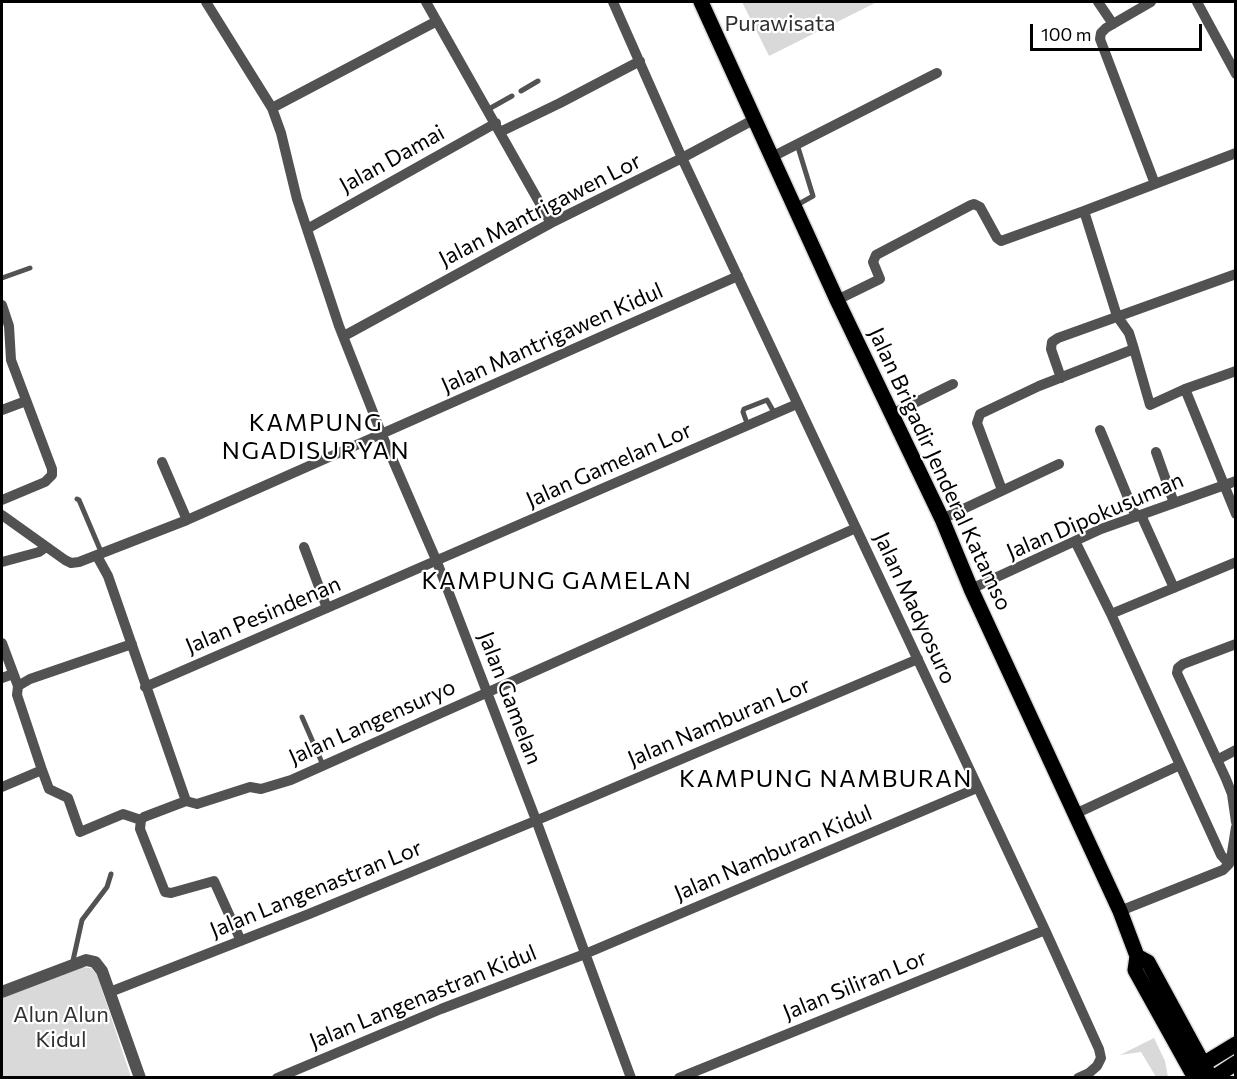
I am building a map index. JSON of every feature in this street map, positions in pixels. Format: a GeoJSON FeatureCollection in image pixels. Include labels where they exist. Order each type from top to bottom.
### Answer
{"type":"FeatureCollection","features":[{"type":"Feature","properties":{"kind":"main road","name":"Jalan Brigadir Jenderal Katamso"},"geometry":{"type":"LineString","coordinates":[[701,2],[837,300],[942,519],[971,589],[1120,912],[1137,956],[1135,970],[1195,1072],[1212,1077]]}},
{"type":"Feature","properties":{"kind":"main road"},"geometry":{"type":"LineString","coordinates":[[1195,1072],[1236,1044]]}},
{"type":"Feature","properties":{"kind":"main road"},"geometry":{"type":"LineString","coordinates":[[1212,1077],[1236,1063]]}},
{"type":"Feature","properties":{"kind":"street","name":"Jalan Gamelan"},"geometry":{"type":"LineString","coordinates":[[206,2],[272,108],[321,275],[382,435],[437,562],[631,1077]]}},
{"type":"Feature","properties":{"kind":"street"},"geometry":{"type":"LineString","coordinates":[[426,2],[551,224]]}},
{"type":"Feature","properties":{"kind":"street","name":"Jalan Madyosuro"},"geometry":{"type":"LineString","coordinates":[[613,2],[682,158],[1045,930],[1098,1049],[1101,1058],[1097,1066],[1084,1075]]}},
{"type":"Feature","properties":{"kind":"street"},"geometry":{"type":"LineString","coordinates":[[1098,2],[1113,24]]}},
{"type":"Feature","properties":{"kind":"street"},"geometry":{"type":"LineString","coordinates":[[1151,2],[1113,24],[1101,33],[1100,39],[1155,184]]}},
{"type":"Feature","properties":{"kind":"street"},"geometry":{"type":"LineString","coordinates":[[1197,2],[1236,74]]}},
{"type":"Feature","properties":{"kind":"street"},"geometry":{"type":"LineString","coordinates":[[272,108],[437,21]]}},
{"type":"Feature","properties":{"kind":"street","name":"Jalan Damai"},"geometry":{"type":"LineString","coordinates":[[307,229],[498,128],[560,103],[640,61]]}},
{"type":"Feature","properties":{"kind":"street"},"geometry":{"type":"LineString","coordinates":[[772,157],[936,73]]}},
{"type":"Feature","properties":{"kind":"street","name":"Jalan Mantrigawen Lor"},"geometry":{"type":"LineString","coordinates":[[344,336],[551,224],[754,119]]}},
{"type":"Feature","properties":{"kind":"street"},"geometry":{"type":"LineString","coordinates":[[837,300],[880,279],[873,262],[876,255],[970,205],[980,207],[997,238],[1001,241],[1236,153]]}},
{"type":"Feature","properties":{"kind":"street"},"geometry":{"type":"LineString","coordinates":[[1084,211],[1118,316],[1129,333],[1150,405],[1185,389],[1236,371]]}},
{"type":"Feature","properties":{"kind":"street"},"geometry":{"type":"LineString","coordinates":[[1061,378],[1051,349],[1052,342],[1058,338],[1236,274]]}},
{"type":"Feature","properties":{"kind":"street","name":"Jalan Mantrigawen Kidul"},"geometry":{"type":"LineString","coordinates":[[2,515],[71,563],[100,555],[187,520],[382,435],[738,276]]}},
{"type":"Feature","properties":{"kind":"street"},"geometry":{"type":"LineString","coordinates":[[2,305],[9,326],[11,360],[52,469],[52,475],[45,482],[2,500]]}},
{"type":"Feature","properties":{"kind":"street"},"geometry":{"type":"LineString","coordinates":[[1002,490],[977,423],[980,414],[1039,386],[1134,349]]}},
{"type":"Feature","properties":{"kind":"street"},"geometry":{"type":"LineString","coordinates":[[892,414],[953,384]]}},
{"type":"Feature","properties":{"kind":"street"},"geometry":{"type":"LineString","coordinates":[[1185,389],[1222,485],[1236,514]]}},
{"type":"Feature","properties":{"kind":"street"},"geometry":{"type":"LineString","coordinates":[[2,410],[26,401]]}},
{"type":"Feature","properties":{"kind":"street","name":"Jalan Gamelan Lor"},"geometry":{"type":"LineString","coordinates":[[437,562],[797,404]]}},
{"type":"Feature","properties":{"kind":"street"},"geometry":{"type":"LineString","coordinates":[[1100,430],[1138,516],[1174,588]]}},
{"type":"Feature","properties":{"kind":"street"},"geometry":{"type":"LineString","coordinates":[[1156,452],[1174,502]]}},
{"type":"Feature","properties":{"kind":"street"},"geometry":{"type":"LineString","coordinates":[[162,462],[187,520]]}},
{"type":"Feature","properties":{"kind":"street"},"geometry":{"type":"LineString","coordinates":[[942,519],[1059,464]]}},
{"type":"Feature","properties":{"kind":"street","name":"Jalan Dipokusuman"},"geometry":{"type":"LineString","coordinates":[[971,589],[1075,541],[1174,502],[1236,481]]}},
{"type":"Feature","properties":{"kind":"street","name":"Jalan Langensuryo"},"geometry":{"type":"LineString","coordinates":[[141,820],[147,814],[186,801],[197,804],[250,787],[261,789],[283,783],[856,528]]}},
{"type":"Feature","properties":{"kind":"street"},"geometry":{"type":"LineString","coordinates":[[1075,541],[1111,614],[1221,855],[1229,864]]}},
{"type":"Feature","properties":{"kind":"street"},"geometry":{"type":"LineString","coordinates":[[2,562],[39,552],[46,547]]}},
{"type":"Feature","properties":{"kind":"street"},"geometry":{"type":"LineString","coordinates":[[304,547],[327,608]]}},
{"type":"Feature","properties":{"kind":"street"},"geometry":{"type":"LineString","coordinates":[[100,555],[186,801]]}},
{"type":"Feature","properties":{"kind":"street","name":"Jalan Pesindenan"},"geometry":{"type":"LineString","coordinates":[[145,687],[437,562]]}},
{"type":"Feature","properties":{"kind":"street"},"geometry":{"type":"LineString","coordinates":[[1111,614],[1236,562]]}},
{"type":"Feature","properties":{"kind":"street"},"geometry":{"type":"LineString","coordinates":[[2,643],[18,686],[17,695],[49,789],[68,798],[80,832],[123,814],[141,820],[140,829],[165,892],[171,893],[214,881],[241,941]]}},
{"type":"Feature","properties":{"kind":"street"},"geometry":{"type":"LineString","coordinates":[[18,686],[30,679],[132,644]]}},
{"type":"Feature","properties":{"kind":"street"},"geometry":{"type":"LineString","coordinates":[[1236,644],[1183,664],[1178,668],[1177,673],[1234,794],[1236,822]]}},
{"type":"Feature","properties":{"kind":"street","name":"Jalan Namburan Lor"},"geometry":{"type":"LineString","coordinates":[[536,820],[918,659]]}},
{"type":"Feature","properties":{"kind":"street"},"geometry":{"type":"LineString","coordinates":[[2,678],[13,674]]}},
{"type":"Feature","properties":{"kind":"street"},"geometry":{"type":"LineString","coordinates":[[1217,760],[1236,750]]}},
{"type":"Feature","properties":{"kind":"street"},"geometry":{"type":"LineString","coordinates":[[1075,814],[1180,765]]}},
{"type":"Feature","properties":{"kind":"street"},"geometry":{"type":"LineString","coordinates":[[2,787],[42,770]]}},
{"type":"Feature","properties":{"kind":"street","name":"Jalan Namburan Kidul"},"geometry":{"type":"LineString","coordinates":[[585,954],[977,788]]}},
{"type":"Feature","properties":{"kind":"street","name":"Jalan Langenastran Lor"},"geometry":{"type":"LineString","coordinates":[[110,993],[536,820]]}},
{"type":"Feature","properties":{"kind":"street"},"geometry":{"type":"LineString","coordinates":[[1120,912],[1222,870],[1229,864],[1236,827]]}},
{"type":"Feature","properties":{"kind":"street","name":"Jalan Siliran Lor"},"geometry":{"type":"LineString","coordinates":[[679,1077],[1045,930]]}},
{"type":"Feature","properties":{"kind":"street","name":"Jalan Langenastran Kidul"},"geometry":{"type":"LineString","coordinates":[[276,1077],[434,1012],[585,954]]}},
{"type":"Feature","properties":{"kind":"street"},"geometry":{"type":"LineString","coordinates":[[2,992],[86,960],[94,962],[102,971],[140,1077]]}},
{"type":"Feature","properties":{"kind":"lane"},"geometry":{"type":"LineString","coordinates":[[521,91],[538,81]]}},
{"type":"Feature","properties":{"kind":"lane"},"geometry":{"type":"LineString","coordinates":[[488,110],[512,96]]}},
{"type":"Feature","properties":{"kind":"lane"},"geometry":{"type":"LineString","coordinates":[[794,206],[813,196],[797,144]]}},
{"type":"Feature","properties":{"kind":"lane"},"geometry":{"type":"LineString","coordinates":[[2,278],[30,268]]}},
{"type":"Feature","properties":{"kind":"lane"},"geometry":{"type":"LineString","coordinates":[[748,426],[744,409],[767,400],[775,414]]}},
{"type":"Feature","properties":{"kind":"lane"},"geometry":{"type":"LineString","coordinates":[[77,499],[100,555]]}},
{"type":"Feature","properties":{"kind":"lane"},"geometry":{"type":"LineString","coordinates":[[302,717],[323,765]]}},
{"type":"Feature","properties":{"kind":"lane"},"geometry":{"type":"LineString","coordinates":[[71,966],[82,920],[107,887],[111,874]]}},
{"type":"Feature","properties":{"kind":"green space","name":"Purawisata"},"geometry":{"type":"Polygon","coordinates":[[[742,2],[877,2],[769,56],[742,2]]]}},
{"type":"Feature","properties":{"kind":"green space","name":"Alun Alun Kidul"},"geometry":{"type":"Polygon","coordinates":[[[81,967],[91,968],[97,975],[131,1077],[2,1078],[2,997],[81,967]]]}},
{"type":"Feature","properties":{"kind":"green space"},"geometry":{"type":"Polygon","coordinates":[[[1154,1038],[1165,1061],[1168,1077],[1156,1077],[1141,1052],[1120,1055],[1154,1038]]]}},
{"type":"Feature","properties":{"kind":"district","name":"KAMPUNG NGADISURYAN"},"geometry":{"type":"Point","coordinates":[316,437]}},
{"type":"Feature","properties":{"kind":"district","name":"KAMPUNG GAMELAN"},"geometry":{"type":"Point","coordinates":[557,581]}},
{"type":"Feature","properties":{"kind":"district","name":"KAMPUNG NAMBURAN"},"geometry":{"type":"Point","coordinates":[826,779]}}]}
